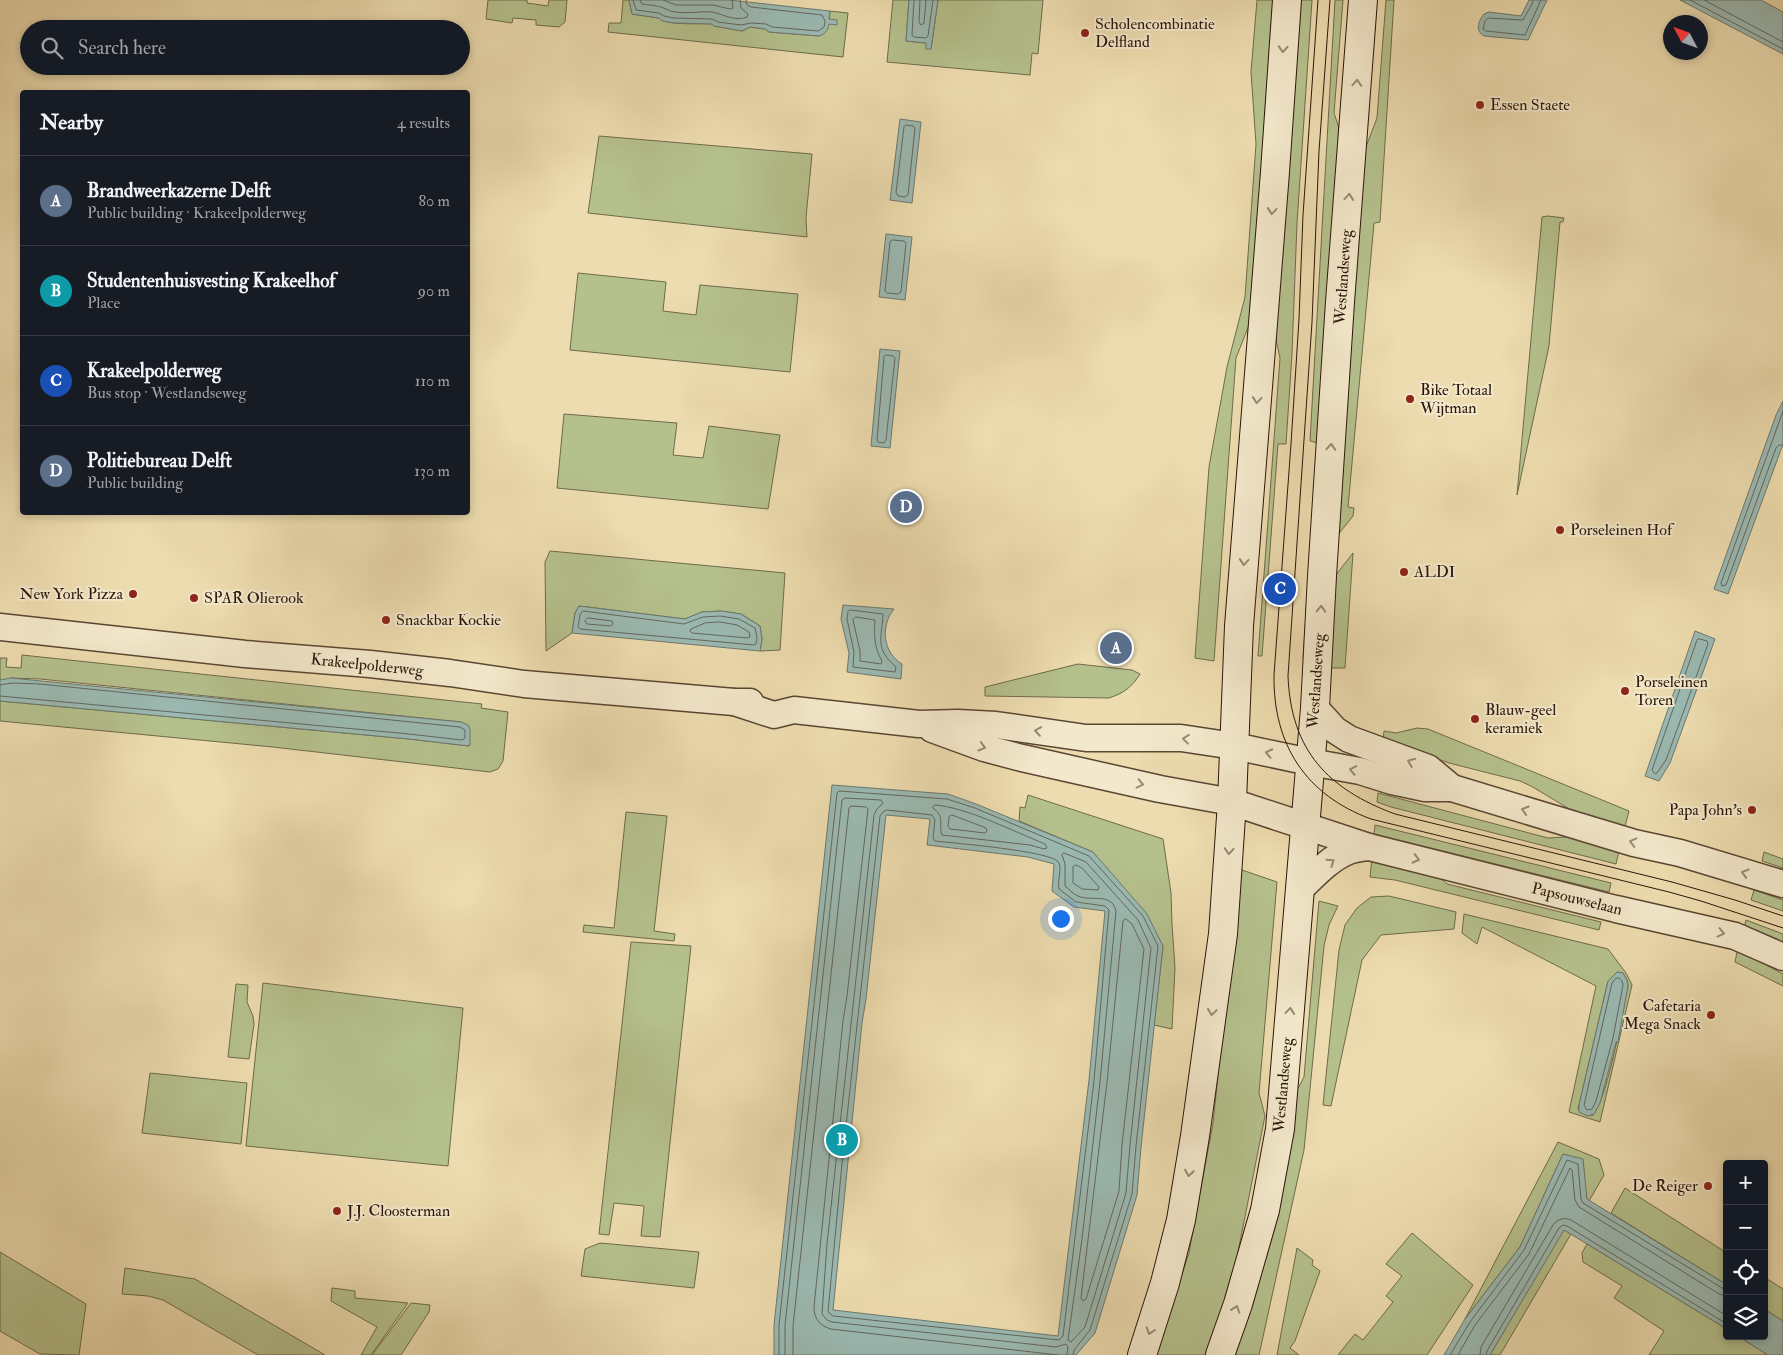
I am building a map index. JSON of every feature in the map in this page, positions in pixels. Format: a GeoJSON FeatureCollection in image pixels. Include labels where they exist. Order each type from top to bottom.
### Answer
{"type":"FeatureCollection","features":[{"type":"Feature","properties":{"kind":"main road"},"geometry":{"type":"LineString","coordinates":[[1142,1355],[1165,1283],[1179,1229],[1192,1154],[1223,934],[1232,802],[1239,626],[1287,0]]}},
{"type":"Feature","properties":{"kind":"main road","name":"Westlandseweg"},"geometry":{"type":"LineString","coordinates":[[1220,1355],[1238,1304],[1265,1210],[1280,1129],[1315,708],[1339,322],[1363,0]]}},
{"type":"Feature","properties":{"kind":"street","name":"Krakeelpolderweg"},"geometry":{"type":"LineString","coordinates":[[0,627],[245,654],[370,664],[524,684],[734,702],[774,714],[794,710],[920,724],[996,725],[1086,738],[1181,738],[1234,746],[1310,762]]}},
{"type":"Feature","properties":{"kind":"street"},"geometry":{"type":"LineString","coordinates":[[1315,708],[1335,730],[1349,739],[1428,768],[1452,788]]}},
{"type":"Feature","properties":{"kind":"street","name":"Krakeelpolderweg"},"geometry":{"type":"LineString","coordinates":[[920,724],[956,739],[1022,758],[1169,791],[1232,802]]}},
{"type":"Feature","properties":{"kind":"street"},"geometry":{"type":"LineString","coordinates":[[1310,762],[1360,771],[1392,782],[1425,788],[1452,788],[1634,843],[1680,853],[1783,884]]}},
{"type":"Feature","properties":{"kind":"street","name":"Papsouwselaan"},"geometry":{"type":"LineString","coordinates":[[1232,802],[1369,847],[1616,909],[1735,936],[1783,957]]}},
{"type":"Feature","properties":{"kind":"street","name":"Papsouwselaan"},"geometry":{"type":"LineString","coordinates":[[1300,889],[1331,861],[1346,852],[1369,847]]}},
{"type":"Feature","properties":{"kind":"green space"},"geometry":{"type":"Polygon","coordinates":[[[488,0],[527,0],[527,3],[548,6],[549,0],[567,0],[565,22],[559,27],[536,25],[536,20],[513,18],[512,23],[486,19],[488,0]]]}},
{"type":"Feature","properties":{"kind":"green space"},"geometry":{"type":"Polygon","coordinates":[[[623,0],[629,0],[632,14],[659,18],[663,21],[684,24],[712,24],[742,31],[750,27],[765,29],[769,32],[819,36],[829,24],[830,11],[848,13],[843,57],[608,32],[609,23],[621,23],[623,0]]]}},
{"type":"Feature","properties":{"kind":"green space"},"geometry":{"type":"Polygon","coordinates":[[[893,0],[909,0],[906,41],[927,43],[931,49],[938,0],[1043,0],[1038,54],[1032,53],[1030,75],[887,62],[893,0]]]}},
{"type":"Feature","properties":{"kind":"green space"},"geometry":{"type":"Polygon","coordinates":[[[1257,0],[1273,0],[1251,320],[1236,358],[1214,661],[1195,658],[1209,467],[1227,367],[1245,297],[1256,144],[1251,72],[1257,0]]]}},
{"type":"Feature","properties":{"kind":"green space"},"geometry":{"type":"Polygon","coordinates":[[[1295,0],[1312,0],[1297,223],[1292,354],[1286,444],[1278,444],[1262,656],[1258,656],[1280,358],[1272,322],[1295,0]]]}},
{"type":"Feature","properties":{"kind":"green space"},"geometry":{"type":"Polygon","coordinates":[[[1335,0],[1343,0],[1334,113],[1345,146],[1307,659],[1303,658],[1318,443],[1310,441],[1335,0]]]}},
{"type":"Feature","properties":{"kind":"green space"},"geometry":{"type":"Polygon","coordinates":[[[1386,0],[1394,0],[1380,222],[1374,223],[1348,507],[1354,508],[1353,516],[1337,536],[1364,152],[1377,118],[1386,0]]]}},
{"type":"Feature","properties":{"kind":"green space"},"geometry":{"type":"Polygon","coordinates":[[[599,136],[812,154],[806,218],[807,237],[588,213],[599,136]]]}},
{"type":"Feature","properties":{"kind":"green space"},"geometry":{"type":"Polygon","coordinates":[[[1542,217],[1564,218],[1563,222],[1560,222],[1549,346],[1517,495],[1542,217]]]}},
{"type":"Feature","properties":{"kind":"green space"},"geometry":{"type":"Polygon","coordinates":[[[578,273],[666,282],[663,311],[696,315],[700,285],[798,294],[790,372],[570,350],[578,273]]]}},
{"type":"Feature","properties":{"kind":"green space"},"geometry":{"type":"Polygon","coordinates":[[[564,414],[677,423],[673,455],[703,458],[709,426],[780,435],[768,509],[557,488],[564,414]]]}},
{"type":"Feature","properties":{"kind":"green space"},"geometry":{"type":"Polygon","coordinates":[[[550,551],[785,573],[780,650],[760,651],[762,639],[760,626],[741,614],[721,611],[702,612],[685,619],[579,606],[575,613],[572,633],[546,651],[545,562],[550,551]]]}},
{"type":"Feature","properties":{"kind":"green space"},"geometry":{"type":"Polygon","coordinates":[[[1353,553],[1345,668],[1328,668],[1335,576],[1353,553]]]}},
{"type":"Feature","properties":{"kind":"green space"},"geometry":{"type":"Polygon","coordinates":[[[22,655],[482,704],[481,708],[508,712],[503,761],[498,769],[490,772],[273,747],[0,721],[0,701],[469,746],[470,744],[461,722],[40,679],[11,678],[0,685],[0,658],[7,658],[6,667],[21,668],[22,655]]]}},
{"type":"Feature","properties":{"kind":"green space"},"geometry":{"type":"Polygon","coordinates":[[[1078,664],[1132,670],[1140,674],[1127,689],[1109,698],[985,696],[985,687],[1078,664]]]}},
{"type":"Feature","properties":{"kind":"green space"},"geometry":{"type":"Polygon","coordinates":[[[1417,728],[1428,729],[1629,811],[1623,834],[1601,828],[1520,781],[1449,763],[1383,740],[1384,731],[1396,733],[1417,728]]]}},
{"type":"Feature","properties":{"kind":"green space"},"geometry":{"type":"Polygon","coordinates":[[[1378,793],[1548,838],[1584,836],[1619,851],[1616,864],[1391,807],[1377,802],[1378,793]]]}},
{"type":"Feature","properties":{"kind":"green space"},"geometry":{"type":"Polygon","coordinates":[[[1028,795],[1163,839],[1171,893],[1175,968],[1172,1029],[1154,1025],[1163,946],[1093,852],[1019,821],[1020,807],[1025,808],[1028,795]]]}},
{"type":"Feature","properties":{"kind":"green space"},"geometry":{"type":"Polygon","coordinates":[[[626,812],[667,816],[654,931],[675,934],[674,941],[583,932],[584,925],[614,928],[626,812]]]}},
{"type":"Feature","properties":{"kind":"green space"},"geometry":{"type":"Polygon","coordinates":[[[1375,825],[1611,883],[1609,892],[1374,834],[1375,825]]]}},
{"type":"Feature","properties":{"kind":"green space"},"geometry":{"type":"Polygon","coordinates":[[[1764,852],[1783,859],[1783,868],[1762,861],[1764,852]]]}},
{"type":"Feature","properties":{"kind":"green space"},"geometry":{"type":"Polygon","coordinates":[[[1372,858],[1436,874],[1447,884],[1601,922],[1599,930],[1395,880],[1370,877],[1372,858]]]}},
{"type":"Feature","properties":{"kind":"green space"},"geometry":{"type":"Polygon","coordinates":[[[1242,870],[1277,882],[1259,1093],[1265,1116],[1231,1287],[1208,1355],[1153,1355],[1189,1253],[1213,1123],[1237,897],[1242,870]]]}},
{"type":"Feature","properties":{"kind":"green space"},"geometry":{"type":"Polygon","coordinates":[[[1754,890],[1783,900],[1783,911],[1751,900],[1754,890]]]}},
{"type":"Feature","properties":{"kind":"green space"},"geometry":{"type":"Polygon","coordinates":[[[1389,896],[1456,912],[1454,929],[1381,935],[1362,960],[1331,1106],[1323,1105],[1339,950],[1345,925],[1357,908],[1371,897],[1389,896]]]}},
{"type":"Feature","properties":{"kind":"green space"},"geometry":{"type":"Polygon","coordinates":[[[1319,901],[1338,906],[1329,925],[1324,946],[1304,1150],[1259,1355],[1231,1355],[1295,1094],[1304,1077],[1319,901]]]}},
{"type":"Feature","properties":{"kind":"green space"},"geometry":{"type":"Polygon","coordinates":[[[1464,914],[1608,949],[1626,973],[1632,985],[1600,1122],[1569,1112],[1596,986],[1482,927],[1477,944],[1462,933],[1464,914]],[[1617,972],[1608,981],[1578,1109],[1592,1116],[1598,1107],[1609,1075],[1618,1034],[1628,986],[1623,973],[1617,972]]]}},
{"type":"Feature","properties":{"kind":"green space"},"geometry":{"type":"Polygon","coordinates":[[[1746,920],[1783,934],[1783,952],[1743,931],[1746,920]]]}},
{"type":"Feature","properties":{"kind":"green space"},"geometry":{"type":"Polygon","coordinates":[[[631,942],[691,946],[660,1237],[641,1236],[644,1206],[614,1203],[609,1235],[599,1234],[631,942]]]}},
{"type":"Feature","properties":{"kind":"green space"},"geometry":{"type":"Polygon","coordinates":[[[1738,947],[1745,949],[1751,957],[1783,974],[1783,986],[1735,962],[1738,947]]]}},
{"type":"Feature","properties":{"kind":"green space"},"geometry":{"type":"Polygon","coordinates":[[[263,983],[463,1008],[448,1166],[246,1146],[263,983]]]}},
{"type":"Feature","properties":{"kind":"green space"},"geometry":{"type":"Polygon","coordinates":[[[236,984],[248,985],[247,1002],[254,1024],[249,1059],[228,1057],[236,984]]]}},
{"type":"Feature","properties":{"kind":"green space"},"geometry":{"type":"Polygon","coordinates":[[[150,1073],[247,1083],[241,1144],[142,1133],[150,1073]]]}},
{"type":"Feature","properties":{"kind":"green space"},"geometry":{"type":"Polygon","coordinates":[[[1558,1142],[1599,1159],[1604,1175],[1589,1201],[1586,1199],[1583,1160],[1563,1154],[1520,1247],[1465,1319],[1558,1142]]]}},
{"type":"Feature","properties":{"kind":"green space"},"geometry":{"type":"Polygon","coordinates":[[[1625,1188],[1723,1250],[1723,1283],[1611,1213],[1625,1188]]]}},
{"type":"Feature","properties":{"kind":"green space"},"geometry":{"type":"Polygon","coordinates":[[[1564,1229],[1571,1234],[1500,1355],[1490,1355],[1564,1229]]]}},
{"type":"Feature","properties":{"kind":"green space"},"geometry":{"type":"Polygon","coordinates":[[[1412,1233],[1473,1285],[1427,1355],[1338,1355],[1355,1334],[1363,1340],[1393,1302],[1386,1296],[1402,1276],[1386,1264],[1412,1233]]]}},
{"type":"Feature","properties":{"kind":"green space"},"geometry":{"type":"Polygon","coordinates":[[[600,1243],[699,1252],[694,1288],[581,1276],[585,1249],[600,1243]]]}},
{"type":"Feature","properties":{"kind":"green space"},"geometry":{"type":"Polygon","coordinates":[[[1587,1244],[1723,1327],[1723,1340],[1744,1340],[1768,1355],[1649,1355],[1664,1331],[1614,1298],[1622,1286],[1583,1262],[1582,1253],[1587,1244]]]}},
{"type":"Feature","properties":{"kind":"green space"},"geometry":{"type":"Polygon","coordinates":[[[1297,1248],[1313,1260],[1312,1265],[1320,1271],[1295,1341],[1290,1348],[1299,1355],[1277,1355],[1297,1248]]]}},
{"type":"Feature","properties":{"kind":"green space"},"geometry":{"type":"Polygon","coordinates":[[[0,1252],[86,1304],[79,1355],[40,1354],[0,1331],[0,1252]]]}},
{"type":"Feature","properties":{"kind":"green space"},"geometry":{"type":"Polygon","coordinates":[[[125,1268],[195,1279],[325,1355],[258,1355],[163,1300],[148,1296],[122,1294],[125,1268]]]}},
{"type":"Feature","properties":{"kind":"green space"},"geometry":{"type":"Polygon","coordinates":[[[1768,1280],[1783,1289],[1783,1321],[1768,1312],[1768,1280]]]}},
{"type":"Feature","properties":{"kind":"green space"},"geometry":{"type":"Polygon","coordinates":[[[332,1288],[355,1291],[355,1298],[408,1303],[371,1355],[361,1355],[377,1327],[331,1301],[332,1288]]]}},
{"type":"Feature","properties":{"kind":"green space"},"geometry":{"type":"Polygon","coordinates":[[[411,1303],[430,1305],[429,1312],[401,1355],[372,1355],[411,1303]]]}},
{"type":"Feature","properties":{"kind":"water"},"geometry":{"type":"Polygon","coordinates":[[[629,0],[729,0],[830,11],[829,19],[837,20],[837,25],[829,24],[826,32],[819,36],[769,32],[765,29],[750,27],[742,31],[712,24],[674,23],[662,21],[659,18],[632,14],[629,0]]]}},
{"type":"Feature","properties":{"kind":"water"},"geometry":{"type":"Polygon","coordinates":[[[909,0],[938,0],[931,49],[926,49],[926,43],[906,41],[909,0]]]}},
{"type":"Feature","properties":{"kind":"water"},"geometry":{"type":"Polygon","coordinates":[[[1529,0],[1547,0],[1528,40],[1484,36],[1479,31],[1479,23],[1484,14],[1489,12],[1521,16],[1529,0]]]}},
{"type":"Feature","properties":{"kind":"water"},"geometry":{"type":"Polygon","coordinates":[[[1680,0],[1761,0],[1783,12],[1783,54],[1680,0]]]}},
{"type":"Feature","properties":{"kind":"water"},"geometry":{"type":"Polygon","coordinates":[[[900,119],[921,122],[912,203],[890,200],[900,119]]]}},
{"type":"Feature","properties":{"kind":"water"},"geometry":{"type":"Polygon","coordinates":[[[886,234],[912,237],[905,300],[879,297],[886,234]]]}},
{"type":"Feature","properties":{"kind":"water"},"geometry":{"type":"Polygon","coordinates":[[[880,349],[900,351],[890,448],[871,446],[880,349]]]}},
{"type":"Feature","properties":{"kind":"water"},"geometry":{"type":"Polygon","coordinates":[[[1783,401],[1783,444],[1728,594],[1714,589],[1776,415],[1783,401]]]}},
{"type":"Feature","properties":{"kind":"water"},"geometry":{"type":"Polygon","coordinates":[[[843,605],[894,609],[885,631],[887,646],[902,664],[901,679],[847,672],[849,653],[841,619],[843,605]]]}},
{"type":"Feature","properties":{"kind":"water"},"geometry":{"type":"Polygon","coordinates":[[[579,606],[685,619],[702,612],[721,611],[741,614],[760,626],[762,639],[760,651],[572,633],[575,613],[579,606]]]}},
{"type":"Feature","properties":{"kind":"water"},"geometry":{"type":"Polygon","coordinates":[[[1695,631],[1715,639],[1670,763],[1659,781],[1645,776],[1695,631]]]}},
{"type":"Feature","properties":{"kind":"water"},"geometry":{"type":"Polygon","coordinates":[[[11,678],[461,722],[468,725],[470,729],[470,744],[469,746],[0,701],[0,680],[11,678]]]}},
{"type":"Feature","properties":{"kind":"water"},"geometry":{"type":"Polygon","coordinates":[[[832,785],[948,794],[1093,852],[1147,914],[1163,946],[1137,1195],[1095,1333],[1076,1355],[774,1355],[774,1325],[832,785]],[[886,815],[862,1023],[833,1310],[1058,1336],[1089,1080],[1105,911],[1074,907],[1052,891],[1054,864],[1028,857],[927,845],[930,819],[886,815]]]}},
{"type":"Feature","properties":{"kind":"water"},"geometry":{"type":"Polygon","coordinates":[[[1617,972],[1623,973],[1628,986],[1618,1042],[1616,1042],[1600,1103],[1594,1114],[1588,1116],[1579,1112],[1579,1105],[1608,981],[1617,972]]]}},
{"type":"Feature","properties":{"kind":"water"},"geometry":{"type":"Polygon","coordinates":[[[1563,1154],[1583,1159],[1587,1199],[1723,1283],[1723,1327],[1564,1230],[1490,1355],[1444,1355],[1465,1319],[1520,1247],[1563,1154]]]}},
{"type":"Feature","properties":{"kind":"water"},"geometry":{"type":"Polygon","coordinates":[[[1768,1312],[1783,1321],[1783,1355],[1768,1355],[1744,1340],[1768,1340],[1768,1312]]]}},
{"type":"Feature","properties":{"kind":"tram line"},"geometry":{"type":"LineString","coordinates":[[1318,0],[1303,215],[1291,444],[1274,675],[1275,700],[1287,745],[1311,781],[1328,796],[1348,809],[1371,819],[1669,892],[1783,928]]}},
{"type":"Feature","properties":{"kind":"tram line"},"geometry":{"type":"LineString","coordinates":[[1330,0],[1319,151],[1312,322],[1288,676],[1291,702],[1297,726],[1306,746],[1318,764],[1332,779],[1371,804],[1395,814],[1672,882],[1783,916]]}},
{"type":"Feature","properties":{"kind":"place","name":"Scholencombinatie Delfland"},"geometry":{"type":"Point","coordinates":[1085,33]}},
{"type":"Feature","properties":{"kind":"place","name":"Essen Staete"},"geometry":{"type":"Point","coordinates":[1480,105]}},
{"type":"Feature","properties":{"kind":"place","name":"Bike Totaal Wijtman"},"geometry":{"type":"Point","coordinates":[1410,399]}},
{"type":"Feature","properties":{"kind":"place","name":"Politiebureau Delft"},"geometry":{"type":"Point","coordinates":[906,507]}},
{"type":"Feature","properties":{"kind":"place","name":"Porseleinen Hof"},"geometry":{"type":"Point","coordinates":[1560,530]}},
{"type":"Feature","properties":{"kind":"place","name":"ALDI"},"geometry":{"type":"Point","coordinates":[1404,572]}},
{"type":"Feature","properties":{"kind":"place","name":"Krakeelpolderweg"},"geometry":{"type":"Point","coordinates":[1280,589]}},
{"type":"Feature","properties":{"kind":"place","name":"New York Pizza"},"geometry":{"type":"Point","coordinates":[133,594]}},
{"type":"Feature","properties":{"kind":"place","name":"SPAR Olierook"},"geometry":{"type":"Point","coordinates":[194,598]}},
{"type":"Feature","properties":{"kind":"place","name":"Snackbar Kockie"},"geometry":{"type":"Point","coordinates":[386,620]}},
{"type":"Feature","properties":{"kind":"place","name":"Brandweerkazerne Delft"},"geometry":{"type":"Point","coordinates":[1116,648]}},
{"type":"Feature","properties":{"kind":"place","name":"Porseleinen Toren"},"geometry":{"type":"Point","coordinates":[1625,691]}},
{"type":"Feature","properties":{"kind":"place","name":"Blauw-geel keramiek"},"geometry":{"type":"Point","coordinates":[1475,719]}},
{"type":"Feature","properties":{"kind":"place","name":"Papa John's"},"geometry":{"type":"Point","coordinates":[1752,810]}},
{"type":"Feature","properties":{"kind":"place","name":"Cafetaria Mega Snack"},"geometry":{"type":"Point","coordinates":[1711,1015]}},
{"type":"Feature","properties":{"kind":"place","name":"Studentenhuisvesting Krakeelhof"},"geometry":{"type":"Point","coordinates":[842,1140]}},
{"type":"Feature","properties":{"kind":"place","name":"De Reiger"},"geometry":{"type":"Point","coordinates":[1708,1186]}},
{"type":"Feature","properties":{"kind":"place","name":"J.J. Cloosterman"},"geometry":{"type":"Point","coordinates":[337,1211]}}]}
